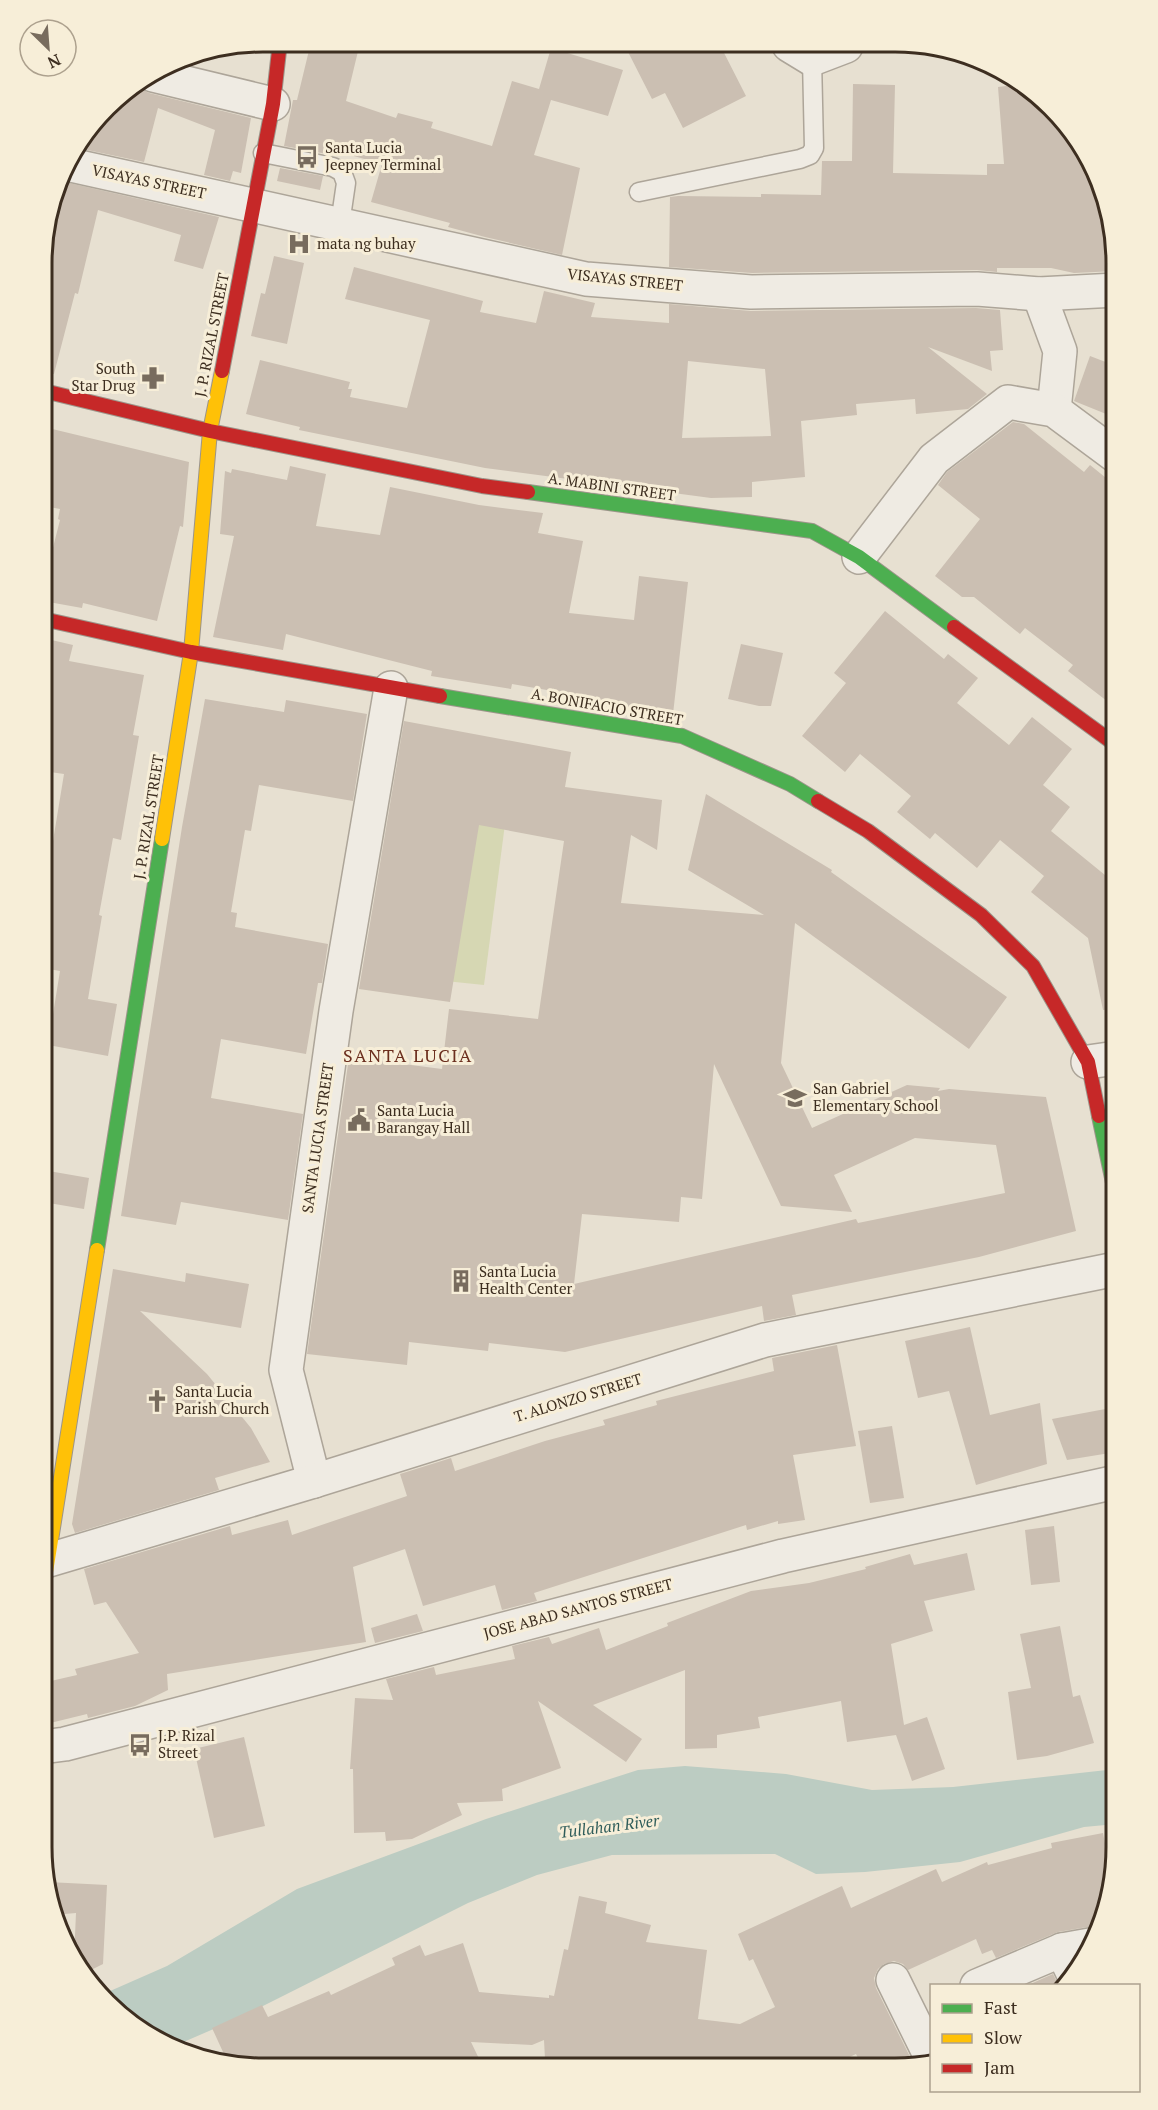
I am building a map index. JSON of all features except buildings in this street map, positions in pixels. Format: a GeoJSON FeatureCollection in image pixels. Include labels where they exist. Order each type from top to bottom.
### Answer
{"type":"FeatureCollection","features":[{"type":"Feature","properties":{"kind":"street","name":"J. P. RIZAL STREET"},"geometry":{"type":"LineString","coordinates":[[52,1541],[191,652],[210,431],[273,104],[279,53]]}},
{"type":"Feature","properties":{"kind":"street"},"geometry":{"type":"LineString","coordinates":[[164,78],[273,104]]}},
{"type":"Feature","properties":{"kind":"street","name":"VISAYAS STREET"},"geometry":{"type":"LineString","coordinates":[[76,166],[586,279],[751,292],[977,290],[1039,294],[1106,291]]}},
{"type":"Feature","properties":{"kind":"street"},"geometry":{"type":"LineString","coordinates":[[1039,294],[1060,351],[1054,410]]}},
{"type":"Feature","properties":{"kind":"street","name":"A. MABINI STREET"},"geometry":{"type":"LineString","coordinates":[[52,393],[210,431],[482,486],[812,531],[859,557],[1106,737]]}},
{"type":"Feature","properties":{"kind":"street"},"geometry":{"type":"LineString","coordinates":[[859,557],[934,459],[1008,402],[1054,410],[1106,448]]}},
{"type":"Feature","properties":{"kind":"street","name":"A. BONIFACIO STREET"},"geometry":{"type":"LineString","coordinates":[[52,621],[191,652],[682,736],[790,784],[868,831],[981,915],[1033,966],[1102,1060],[1105,1094]]}},
{"type":"Feature","properties":{"kind":"street","name":"SANTA LUCIA STREET"},"geometry":{"type":"LineString","coordinates":[[314,1480],[286,1370],[336,1011],[391,688]]}},
{"type":"Feature","properties":{"kind":"street","name":"T. ALONZO STREET"},"geometry":{"type":"LineString","coordinates":[[52,1559],[765,1340],[1105,1271]]}},
{"type":"Feature","properties":{"kind":"street","name":"JOSE ABAD SANTOS STREET"},"geometry":{"type":"LineString","coordinates":[[52,1746],[783,1556],[1105,1484]]}},
{"type":"Feature","properties":{"kind":"street"},"geometry":{"type":"LineString","coordinates":[[984,1984],[1074,1957]]}},
{"type":"Feature","properties":{"kind":"street"},"geometry":{"type":"LineString","coordinates":[[893,1980],[921,2009],[930,2050]]}},
{"type":"Feature","properties":{"kind":"lane"},"geometry":{"type":"LineString","coordinates":[[639,192],[810,155],[814,148],[800,52]]}},
{"type":"Feature","properties":{"kind":"lane"},"geometry":{"type":"LineString","coordinates":[[263,153],[333,167],[342,172],[346,183],[340,224]]}},
{"type":"Feature","properties":{"kind":"green space"},"geometry":{"type":"Polygon","coordinates":[[[394,810],[505,824],[484,985],[368,973],[394,810]]]}},
{"type":"Feature","properties":{"kind":"water","name":"Tullahan River"},"geometry":{"type":"Polygon","coordinates":[[[685,1766],[786,1774],[872,1790],[953,1787],[1105,1770],[1105,1825],[1084,1827],[960,1862],[865,1872],[816,1874],[775,1854],[612,1855],[537,1875],[468,1903],[239,2018],[184,2042],[146,2022],[110,1991],[167,1966],[297,1889],[486,1819],[638,1770],[685,1766]]]}},
{"type":"Feature","properties":{"kind":"traffic: fast"},"geometry":{"type":"LineString","coordinates":[[528,492],[812,531],[859,557],[954,627]]}},
{"type":"Feature","properties":{"kind":"traffic: fast"},"geometry":{"type":"LineString","coordinates":[[440,696],[682,736],[790,784],[818,801]]}},
{"type":"Feature","properties":{"kind":"traffic: fast"},"geometry":{"type":"LineString","coordinates":[[97,1250],[162,839]]}},
{"type":"Feature","properties":{"kind":"traffic: fast"},"geometry":{"type":"LineString","coordinates":[[1099,1116],[1105,1147]]}},
{"type":"Feature","properties":{"kind":"traffic: slow"},"geometry":{"type":"LineString","coordinates":[[162,839],[191,652],[210,431],[222,371]]}},
{"type":"Feature","properties":{"kind":"traffic: slow"},"geometry":{"type":"LineString","coordinates":[[52,1534],[97,1250]]}},
{"type":"Feature","properties":{"kind":"traffic: jam"},"geometry":{"type":"LineString","coordinates":[[222,371],[273,104],[279,53]]}},
{"type":"Feature","properties":{"kind":"traffic: jam"},"geometry":{"type":"LineString","coordinates":[[52,393],[210,431],[482,486],[528,492]]}},
{"type":"Feature","properties":{"kind":"traffic: jam"},"geometry":{"type":"LineString","coordinates":[[52,621],[191,652],[440,696]]}},
{"type":"Feature","properties":{"kind":"traffic: jam"},"geometry":{"type":"LineString","coordinates":[[954,627],[1106,737]]}},
{"type":"Feature","properties":{"kind":"traffic: jam"},"geometry":{"type":"LineString","coordinates":[[818,801],[868,831],[981,915],[1033,966],[1088,1062],[1099,1116]]}},
{"type":"Feature","properties":{"kind":"place","name":"Santa Lucia Jeepney Terminal"},"geometry":{"type":"Point","coordinates":[307,157]}},
{"type":"Feature","properties":{"kind":"place","name":"mata ng buhay"},"geometry":{"type":"Point","coordinates":[299,244]}},
{"type":"Feature","properties":{"kind":"place","name":"South Star Drug"},"geometry":{"type":"Point","coordinates":[153,378]}},
{"type":"Feature","properties":{"kind":"place","name":"San Gabriel Elementary School"},"geometry":{"type":"Point","coordinates":[795,1098]}},
{"type":"Feature","properties":{"kind":"place","name":"Santa Lucia Barangay Hall"},"geometry":{"type":"Point","coordinates":[359,1120]}},
{"type":"Feature","properties":{"kind":"place","name":"Santa Lucia Health Center"},"geometry":{"type":"Point","coordinates":[461,1281]}},
{"type":"Feature","properties":{"kind":"place","name":"Santa Lucia Parish Church"},"geometry":{"type":"Point","coordinates":[157,1401]}},
{"type":"Feature","properties":{"kind":"place","name":"J.P. Rizal Street"},"geometry":{"type":"Point","coordinates":[140,1745]}},
{"type":"Feature","properties":{"kind":"district","name":"SANTA LUCIA"},"geometry":{"type":"Point","coordinates":[408,1056]}}]}
